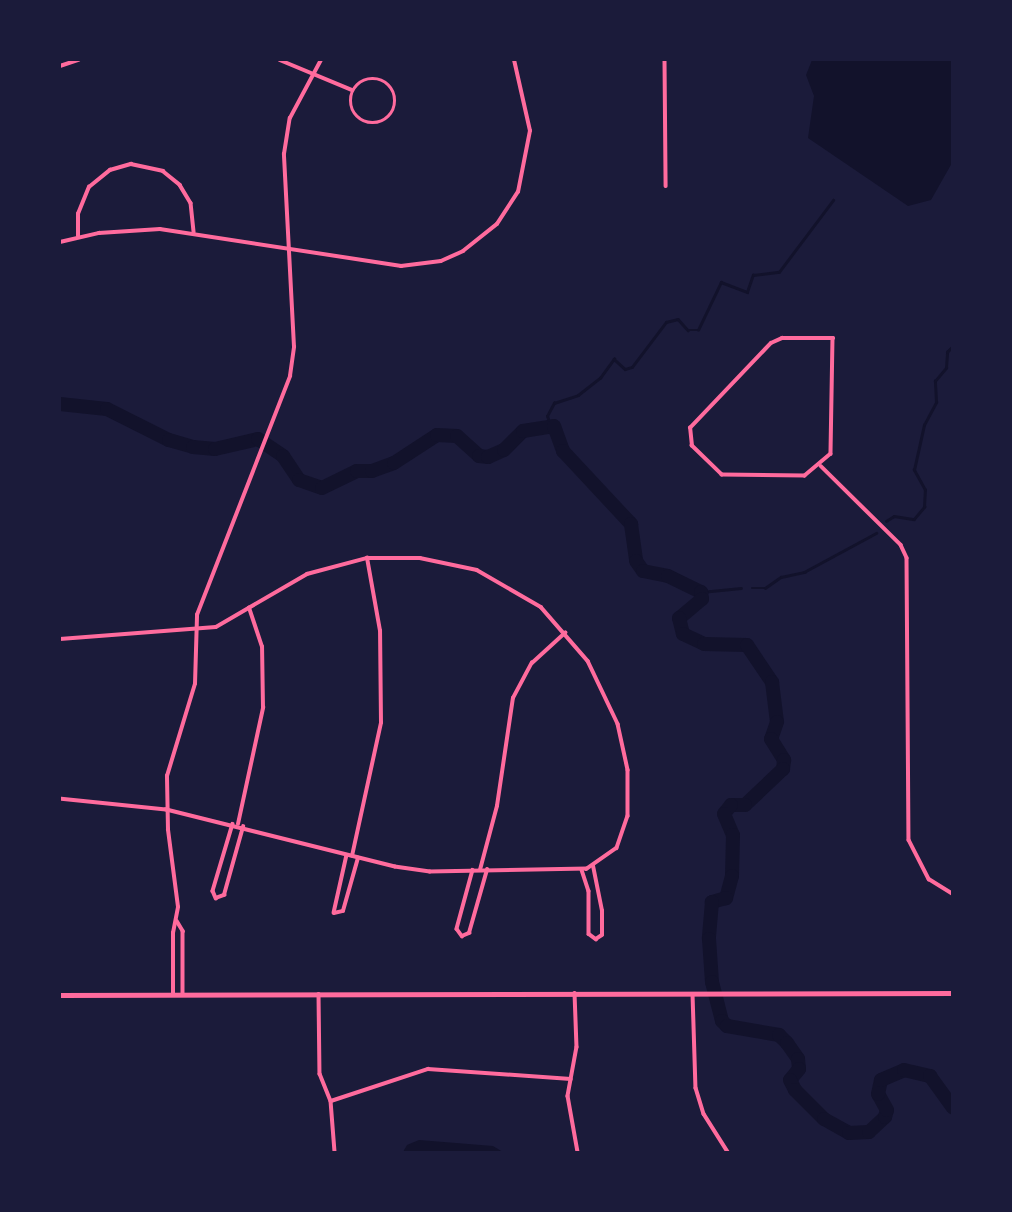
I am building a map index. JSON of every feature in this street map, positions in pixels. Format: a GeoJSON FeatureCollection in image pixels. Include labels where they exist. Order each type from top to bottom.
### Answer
{"type":"FeatureCollection","features":[{"type":"Feature","properties":{"kind":"street"},"geometry":{"type":"LineString","coordinates":[[60,66],[78,60]]}},
{"type":"Feature","properties":{"kind":"street"},"geometry":{"type":"LineString","coordinates":[[280,60],[312,70],[353,90]]}},
{"type":"Feature","properties":{"kind":"street"},"geometry":{"type":"LineString","coordinates":[[173,994],[173,933],[177,921],[166,810],[171,756],[195,684],[194,631],[290,376],[294,347],[283,169],[287,131],[312,70],[321,60]]}},
{"type":"Feature","properties":{"kind":"street"},"geometry":{"type":"LineString","coordinates":[[60,242],[78,236],[143,229],[194,232],[418,266],[441,261],[477,241],[513,201],[527,161],[530,131],[514,60]]}},
{"type":"Feature","properties":{"kind":"street"},"geometry":{"type":"LineString","coordinates":[[665,60],[666,186]]}},
{"type":"Feature","properties":{"kind":"street"},"geometry":{"type":"LineString","coordinates":[[364,80],[386,82],[395,95],[393,111],[383,121],[362,121],[351,104],[353,90],[364,80]]}},
{"type":"Feature","properties":{"kind":"street"},"geometry":{"type":"LineString","coordinates":[[78,236],[78,214],[89,187],[110,170],[131,164],[163,171],[180,185],[194,213],[194,232]]}},
{"type":"Feature","properties":{"kind":"street"},"geometry":{"type":"LineString","coordinates":[[833,338],[833,443],[821,466],[800,476],[724,476],[692,446],[689,430],[774,341],[833,338]]}},
{"type":"Feature","properties":{"kind":"street"},"geometry":{"type":"LineString","coordinates":[[821,466],[906,554],[909,840],[929,879],[953,894]]}},
{"type":"Feature","properties":{"kind":"street"},"geometry":{"type":"LineString","coordinates":[[60,639],[194,631],[230,622],[307,574],[368,558],[420,558],[477,570],[541,607],[588,661],[611,704],[628,770],[627,828],[617,848],[593,866],[582,869],[412,870],[352,857],[238,825],[166,810],[60,799]]}},
{"type":"Feature","properties":{"kind":"street"},"geometry":{"type":"LineString","coordinates":[[352,857],[343,911],[334,913],[373,777],[381,713],[380,631],[368,558]]}},
{"type":"Feature","properties":{"kind":"street"},"geometry":{"type":"LineString","coordinates":[[238,825],[213,891],[216,898],[224,895],[263,708],[262,648],[249,608]]}},
{"type":"Feature","properties":{"kind":"street"},"geometry":{"type":"LineString","coordinates":[[480,870],[497,806],[513,698],[532,663],[565,633]]}},
{"type":"Feature","properties":{"kind":"street"},"geometry":{"type":"LineString","coordinates":[[582,869],[589,891],[589,934],[599,939],[600,889],[593,866]]}},
{"type":"Feature","properties":{"kind":"street"},"geometry":{"type":"LineString","coordinates":[[473,870],[457,929],[462,936],[469,933],[487,870]]}},
{"type":"Feature","properties":{"kind":"street"},"geometry":{"type":"LineString","coordinates":[[177,921],[183,931],[183,994]]}},
{"type":"Feature","properties":{"kind":"street"},"geometry":{"type":"LineString","coordinates":[[575,993],[577,1046],[569,1108],[578,1153]]}},
{"type":"Feature","properties":{"kind":"street"},"geometry":{"type":"LineString","coordinates":[[60,995],[953,993]]}},
{"type":"Feature","properties":{"kind":"street"},"geometry":{"type":"LineString","coordinates":[[319,994],[320,1074],[331,1101],[335,1153]]}},
{"type":"Feature","properties":{"kind":"street"},"geometry":{"type":"LineString","coordinates":[[693,994],[696,1088],[704,1114],[728,1153]]}},
{"type":"Feature","properties":{"kind":"street"},"geometry":{"type":"LineString","coordinates":[[331,1101],[428,1069],[571,1079]]}},
{"type":"Feature","properties":{"kind":"shaded area"},"geometry":{"type":"Polygon","coordinates":[[[812,60],[952,60],[952,163],[931,200],[908,206],[808,138],[814,96],[806,75],[812,60]]]}},
{"type":"Feature","properties":{"kind":"shaded area"},"geometry":{"type":"Polygon","coordinates":[[[419,1140],[493,1146],[503,1152],[403,1152],[407,1145],[419,1140]]]}},
{"type":"Feature","properties":{"kind":"waterway"},"geometry":{"type":"LineString","coordinates":[[550,425],[547,416],[554,403],[578,395],[600,378],[614,359],[625,369],[632,367],[666,322],[678,319],[688,330],[698,330],[721,282],[747,292],[753,275],[779,272],[833,200]]}},
{"type":"Feature","properties":{"kind":"waterway"},"geometry":{"type":"LineString","coordinates":[[953,326],[953,334]]}},
{"type":"Feature","properties":{"kind":"waterway"},"geometry":{"type":"LineString","coordinates":[[886,521],[894,516],[914,519],[924,507],[925,490],[914,470],[924,425],[936,402],[935,381],[946,368],[947,352],[953,346]]}},
{"type":"Feature","properties":{"kind":"waterway"},"geometry":{"type":"LineString","coordinates":[[60,404],[107,409],[169,440],[193,447],[215,449],[258,439],[283,456],[299,480],[322,488],[357,471],[372,471],[394,463],[437,435],[457,436],[479,456],[488,457],[504,450],[523,431],[554,426],[563,451],[631,524],[636,561],[643,571],[668,576],[701,592],[702,599],[679,618],[683,634],[704,644],[747,645],[772,682],[777,722],[771,739],[784,760],[783,769],[745,805],[731,805],[724,814],[733,835],[732,876],[726,898],[712,902],[709,939],[712,982],[722,1021],[727,1026],[779,1035],[798,1059],[799,1069],[790,1080],[795,1090],[824,1119],[849,1133],[869,1132],[885,1117],[887,1110],[878,1094],[881,1080],[904,1070],[930,1076],[953,1108]]}},
{"type":"Feature","properties":{"kind":"waterway"},"geometry":{"type":"LineString","coordinates":[[752,588],[765,588],[781,577],[804,572],[876,533]]}},
{"type":"Feature","properties":{"kind":"waterway"},"geometry":{"type":"LineString","coordinates":[[701,592],[741,588]]}}]}
